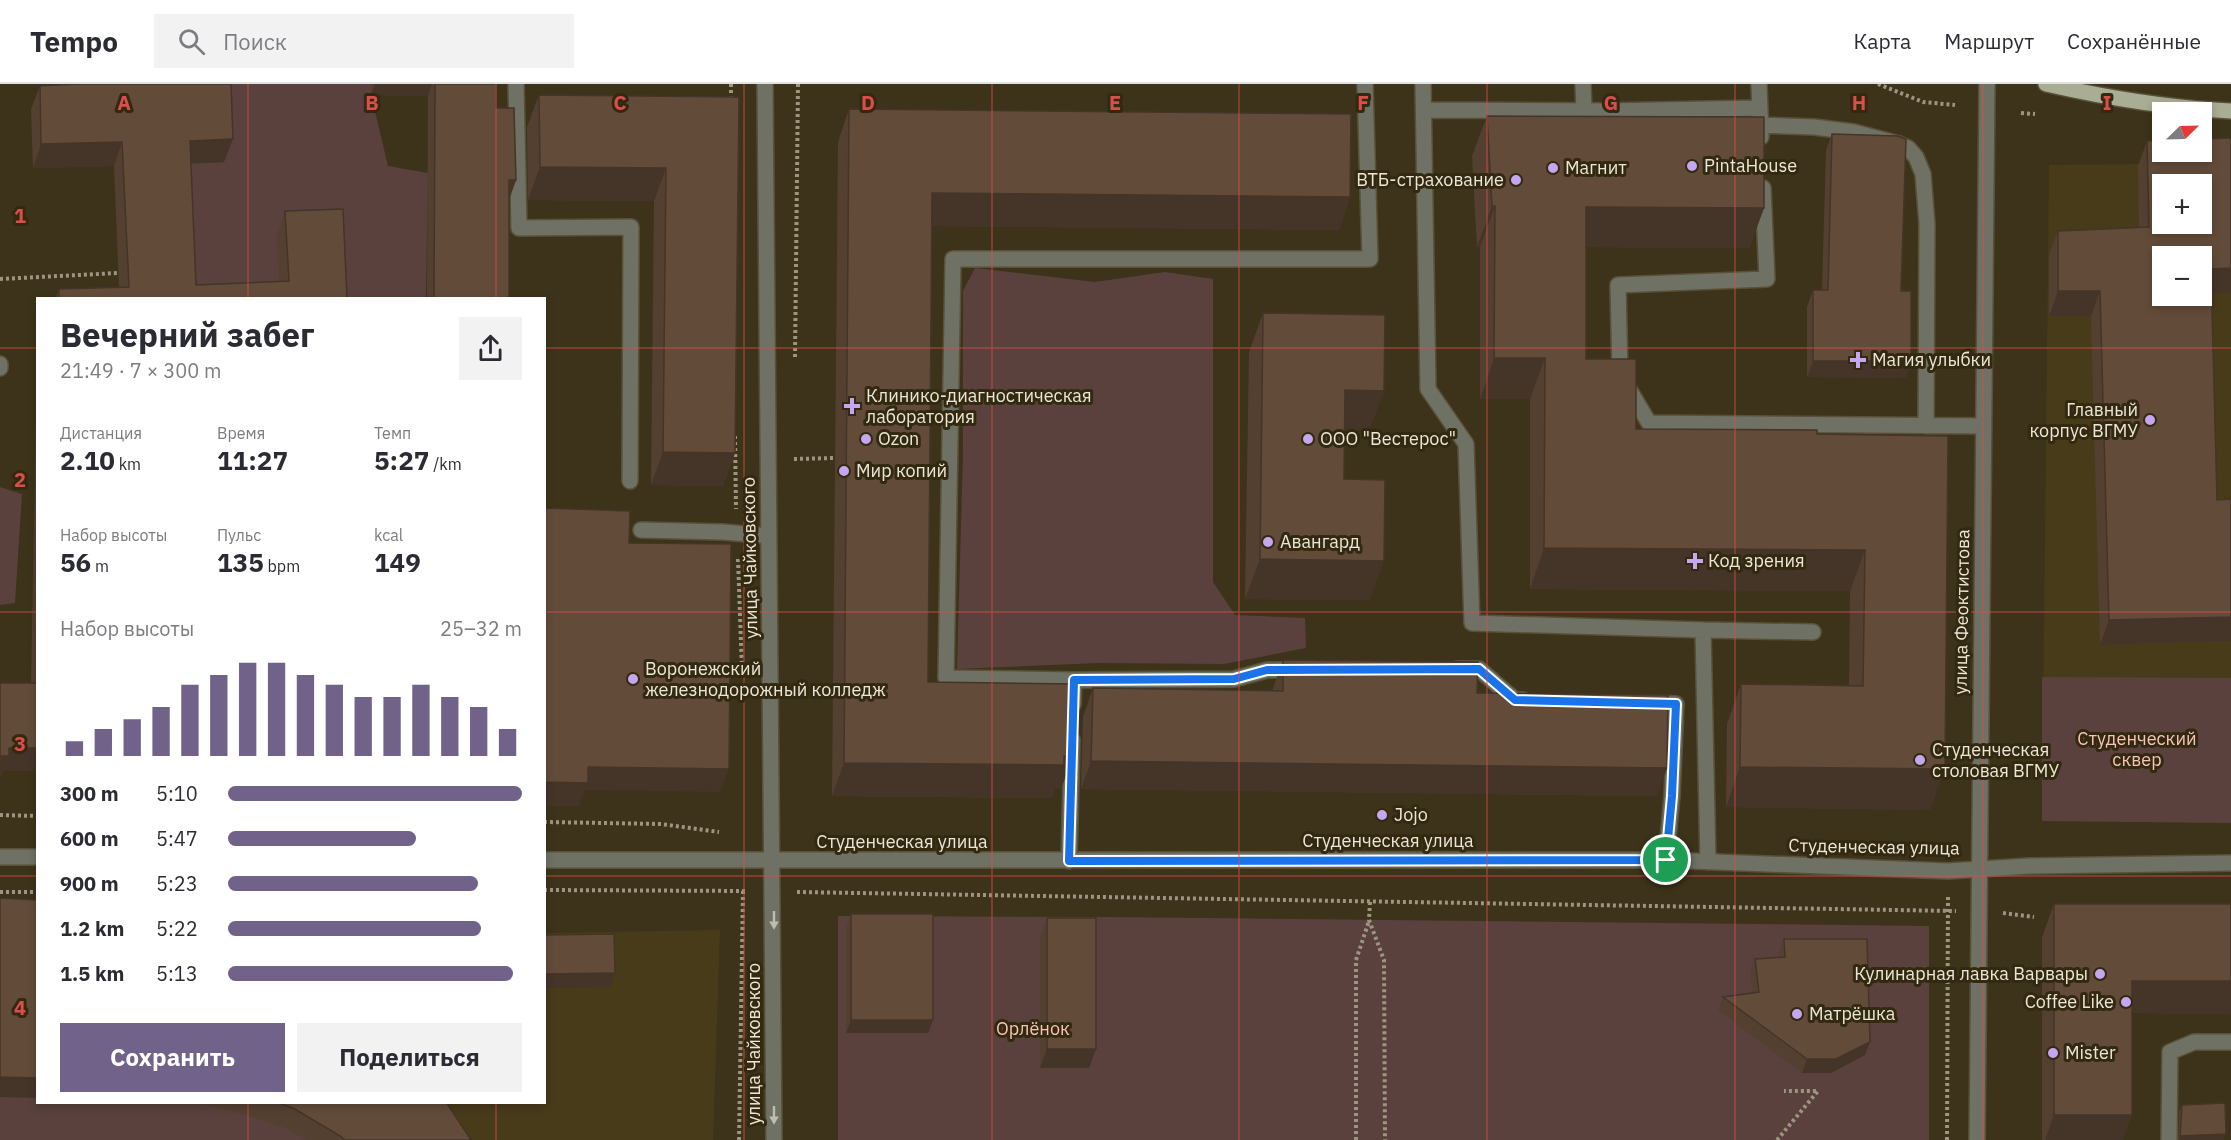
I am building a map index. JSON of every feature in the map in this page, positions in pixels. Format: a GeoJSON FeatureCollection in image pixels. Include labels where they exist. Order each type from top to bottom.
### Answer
{"type":"FeatureCollection","features":[{"type":"Feature","properties":{"kind":"main road"},"geometry":{"type":"LineString","coordinates":[[2046,84],[2101,96],[2187,109],[2231,111]]}},
{"type":"Feature","properties":{"kind":"street"},"geometry":{"type":"LineString","coordinates":[[516,84],[519,228],[631,227],[630,481]]}},
{"type":"Feature","properties":{"kind":"street","name":"улица Чайковского"},"geometry":{"type":"LineString","coordinates":[[765,84],[774,1140]]}},
{"type":"Feature","properties":{"kind":"street"},"geometry":{"type":"LineString","coordinates":[[1314,670],[1267,670],[1234,679],[946,678],[953,258],[1370,259],[1365,84]]}},
{"type":"Feature","properties":{"kind":"street"},"geometry":{"type":"LineString","coordinates":[[1423,84],[1428,389],[1466,444],[1472,623],[1813,633]]}},
{"type":"Feature","properties":{"kind":"street"},"geometry":{"type":"LineString","coordinates":[[1583,84],[1584,111]]}},
{"type":"Feature","properties":{"kind":"street"},"geometry":{"type":"LineString","coordinates":[[1759,84],[1762,155]]}},
{"type":"Feature","properties":{"kind":"street","name":"улица Феоктистова"},"geometry":{"type":"LineString","coordinates":[[1977,1140],[1987,84]]}},
{"type":"Feature","properties":{"kind":"street"},"geometry":{"type":"LineString","coordinates":[[1425,110],[1584,111],[1760,108]]}},
{"type":"Feature","properties":{"kind":"street"},"geometry":{"type":"LineString","coordinates":[[1761,125],[1814,127],[1854,132],[1899,144],[1908,148],[1916,156],[1923,174],[1927,224],[1926,426]]}},
{"type":"Feature","properties":{"kind":"street"},"geometry":{"type":"LineString","coordinates":[[1762,178],[1767,279],[1618,285],[1620,374],[1649,423],[1984,426]]}},
{"type":"Feature","properties":{"kind":"street"},"geometry":{"type":"LineString","coordinates":[[642,530],[769,536]]}},
{"type":"Feature","properties":{"kind":"street"},"geometry":{"type":"LineString","coordinates":[[1703,630],[1708,862]]}},
{"type":"Feature","properties":{"kind":"street"},"geometry":{"type":"LineString","coordinates":[[1444,669],[1479,669],[1515,700],[1538,701]]}},
{"type":"Feature","properties":{"kind":"street"},"geometry":{"type":"LineString","coordinates":[[1069,861],[1074,680]]}},
{"type":"Feature","properties":{"kind":"street"},"geometry":{"type":"LineString","coordinates":[[1630,703],[1676,704],[1672,796],[1666,860]]}},
{"type":"Feature","properties":{"kind":"street"},"geometry":{"type":"LineString","coordinates":[[0,857],[36,857]]}},
{"type":"Feature","properties":{"kind":"street","name":"Студенческая улица"},"geometry":{"type":"LineString","coordinates":[[546,860],[1666,860],[1948,871],[1980,868],[2231,863]]}},
{"type":"Feature","properties":{"kind":"street"},"geometry":{"type":"LineString","coordinates":[[2169,1140],[2170,1052],[2194,1042],[2231,1042]]}},
{"type":"Feature","properties":{"kind":"path"},"geometry":{"type":"LineString","coordinates":[[730,84],[731,108]]}},
{"type":"Feature","properties":{"kind":"path"},"geometry":{"type":"LineString","coordinates":[[1878,84],[1923,102],[1955,105]]}},
{"type":"Feature","properties":{"kind":"path"},"geometry":{"type":"LineString","coordinates":[[2021,113],[2035,114]]}},
{"type":"Feature","properties":{"kind":"path"},"geometry":{"type":"LineString","coordinates":[[0,279],[118,273]]}},
{"type":"Feature","properties":{"kind":"path"},"geometry":{"type":"LineString","coordinates":[[735,427],[736,533],[742,673]]}},
{"type":"Feature","properties":{"kind":"path"},"geometry":{"type":"LineString","coordinates":[[794,459],[836,458]]}},
{"type":"Feature","properties":{"kind":"path"},"geometry":{"type":"LineString","coordinates":[[0,815],[36,816]]}},
{"type":"Feature","properties":{"kind":"path"},"geometry":{"type":"LineString","coordinates":[[546,890],[773,891],[1948,912],[1947,1140]]}},
{"type":"Feature","properties":{"kind":"path"},"geometry":{"type":"LineString","coordinates":[[739,1140],[743,891]]}},
{"type":"Feature","properties":{"kind":"path"},"geometry":{"type":"LineString","coordinates":[[0,892],[36,892]]}},
{"type":"Feature","properties":{"kind":"path"},"geometry":{"type":"LineString","coordinates":[[1356,1140],[1356,960],[1370,920],[1370,902]]}},
{"type":"Feature","properties":{"kind":"path"},"geometry":{"type":"LineString","coordinates":[[1370,920],[1384,960],[1385,1140]]}},
{"type":"Feature","properties":{"kind":"path"},"geometry":{"type":"LineString","coordinates":[[1778,1140],[1818,1091],[1784,1091]]}},
{"type":"Feature","properties":{"kind":"shaded area"},"geometry":{"type":"Polygon","coordinates":[[[2231,163],[2231,823],[2042,821],[2049,165],[2231,163]]]}},
{"type":"Feature","properties":{"kind":"shaded area"},"geometry":{"type":"Polygon","coordinates":[[[720,930],[713,1140],[451,1140],[417,1104],[546,1104],[546,933],[720,930]]]}},
{"type":"Feature","properties":{"kind":"green space"},"geometry":{"type":"Polygon","coordinates":[[[177,84],[371,84],[371,95],[388,166],[428,173],[426,297],[163,297],[156,165],[224,162],[177,84]]]}},
{"type":"Feature","properties":{"kind":"green space"},"geometry":{"type":"Polygon","coordinates":[[[975,268],[1095,282],[1165,272],[1213,279],[1213,582],[1235,615],[1305,618],[1306,648],[1224,664],[1098,663],[957,669],[963,453],[963,291],[975,268]]]}},
{"type":"Feature","properties":{"kind":"green space"},"geometry":{"type":"Polygon","coordinates":[[[0,487],[22,494],[15,603],[0,605],[0,487]]]}},
{"type":"Feature","properties":{"kind":"green space","name":"Студенческий сквер"},"geometry":{"type":"Polygon","coordinates":[[[2042,677],[2231,678],[2231,823],[2042,821],[2042,677]]]}},
{"type":"Feature","properties":{"kind":"green space","name":"Орлёнок"},"geometry":{"type":"Polygon","coordinates":[[[838,916],[1929,926],[1929,1140],[838,1140],[838,916]]]}},
{"type":"Feature","properties":{"kind":"green space"},"geometry":{"type":"Polygon","coordinates":[[[0,918],[36,920],[36,1104],[417,1104],[451,1140],[0,1140],[0,918]]]}},
{"type":"Feature","properties":{"kind":"building"},"geometry":{"type":"Polygon","coordinates":[[[231,84],[233,139],[190,141],[196,285],[289,281],[285,211],[343,209],[347,297],[59,297],[59,289],[129,287],[122,142],[41,144],[40,86],[231,84]]]}},
{"type":"Feature","properties":{"kind":"building"},"geometry":{"type":"Polygon","coordinates":[[[435,84],[496,84],[496,108],[514,108],[516,180],[509,180],[509,297],[434,297],[435,84]]]}},
{"type":"Feature","properties":{"kind":"building"},"geometry":{"type":"Polygon","coordinates":[[[539,95],[739,97],[735,453],[663,452],[666,168],[540,167],[539,95]]]}},
{"type":"Feature","properties":{"kind":"building"},"geometry":{"type":"Polygon","coordinates":[[[849,109],[1351,114],[1350,197],[932,193],[928,682],[1075,684],[1073,756],[1064,756],[1064,765],[844,763],[849,109]]]}},
{"type":"Feature","properties":{"kind":"building"},"geometry":{"type":"Polygon","coordinates":[[[1487,116],[1764,117],[1764,208],[1586,207],[1586,359],[1636,359],[1636,429],[1817,430],[1817,434],[1948,436],[1945,769],[1740,767],[1741,684],[1863,686],[1865,550],[1544,548],[1545,358],[1494,358],[1495,206],[1492,206],[1487,116]]]}},
{"type":"Feature","properties":{"kind":"building"},"geometry":{"type":"Polygon","coordinates":[[[1832,134],[1898,136],[1906,139],[1901,291],[1911,291],[1911,361],[1813,361],[1813,290],[1828,290],[1832,134]]]}},
{"type":"Feature","properties":{"kind":"building","name":"Главный корпус ВГМУ"},"geometry":{"type":"Polygon","coordinates":[[[2231,138],[2231,268],[2212,269],[2212,246],[2152,246],[2152,306],[2212,306],[2217,500],[2231,499],[2231,617],[2109,620],[2100,291],[2058,291],[2058,231],[2149,227],[2147,141],[2152,141],[2152,162],[2212,162],[2212,139],[2231,138]]]}},
{"type":"Feature","properties":{"kind":"building"},"geometry":{"type":"Polygon","coordinates":[[[1263,313],[1385,315],[1384,391],[1345,390],[1344,479],[1385,480],[1384,561],[1260,559],[1263,313]]]}},
{"type":"Feature","properties":{"kind":"building","name":"Воронежский железнодорожный колледж"},"geometry":{"type":"Polygon","coordinates":[[[546,508],[630,511],[629,543],[731,544],[729,769],[588,767],[588,783],[546,782],[546,508]]]}},
{"type":"Feature","properties":{"kind":"building"},"geometry":{"type":"Polygon","coordinates":[[[1283,660],[1478,662],[1477,693],[1668,695],[1667,768],[1091,761],[1093,688],[1283,691],[1283,660]]]}},
{"type":"Feature","properties":{"kind":"building"},"geometry":{"type":"Polygon","coordinates":[[[0,683],[36,683],[36,748],[9,748],[9,756],[0,756],[0,683]]]}},
{"type":"Feature","properties":{"kind":"building"},"geometry":{"type":"Polygon","coordinates":[[[0,898],[36,900],[36,1078],[0,1077],[0,898]]]}},
{"type":"Feature","properties":{"kind":"building"},"geometry":{"type":"Polygon","coordinates":[[[2054,904],[2231,904],[2231,981],[2132,981],[2132,1115],[2054,1115],[2054,904]]]}},
{"type":"Feature","properties":{"kind":"building"},"geometry":{"type":"Polygon","coordinates":[[[851,914],[933,914],[933,1020],[851,1020],[851,914]]]}},
{"type":"Feature","properties":{"kind":"building"},"geometry":{"type":"Polygon","coordinates":[[[1047,918],[1096,918],[1096,1049],[1047,1049],[1047,918]]]}},
{"type":"Feature","properties":{"kind":"building"},"geometry":{"type":"Polygon","coordinates":[[[614,934],[615,973],[546,974],[546,935],[614,934]]]}},
{"type":"Feature","properties":{"kind":"building","name":"Матрёшка"},"geometry":{"type":"Polygon","coordinates":[[[1784,939],[1867,939],[1870,1042],[1836,1059],[1807,1059],[1723,997],[1759,992],[1755,959],[1785,957],[1784,939]]]}},
{"type":"Feature","properties":{"kind":"building"},"geometry":{"type":"Polygon","coordinates":[[[2225,1103],[2226,1134],[2180,1136],[2182,1105],[2225,1103]]]}},
{"type":"Feature","properties":{"kind":"building"},"geometry":{"type":"Polygon","coordinates":[[[282,1104],[447,1104],[471,1140],[345,1140],[293,1108],[282,1104]]]}},
{"type":"Feature","properties":{"kind":"place","name":"PintaHouse"},"geometry":{"type":"Point","coordinates":[1692,166]}},
{"type":"Feature","properties":{"kind":"place","name":"Магнит"},"geometry":{"type":"Point","coordinates":[1553,168]}},
{"type":"Feature","properties":{"kind":"place","name":"ВТБ-страхование"},"geometry":{"type":"Point","coordinates":[1516,180]}},
{"type":"Feature","properties":{"kind":"place","name":"Магия улыбки"},"geometry":{"type":"Point","coordinates":[1858,360]}},
{"type":"Feature","properties":{"kind":"place","name":"Клинико-диагностическая лаборатория"},"geometry":{"type":"Point","coordinates":[852,406]}},
{"type":"Feature","properties":{"kind":"place","name":"Главный корпус ВГМУ"},"geometry":{"type":"Point","coordinates":[2150,420]}},
{"type":"Feature","properties":{"kind":"place","name":"Ozon"},"geometry":{"type":"Point","coordinates":[866,439]}},
{"type":"Feature","properties":{"kind":"place","name":"ООО \"Вестерос\""},"geometry":{"type":"Point","coordinates":[1308,439]}},
{"type":"Feature","properties":{"kind":"place","name":"Мир копий"},"geometry":{"type":"Point","coordinates":[844,471]}},
{"type":"Feature","properties":{"kind":"place","name":"Авангард"},"geometry":{"type":"Point","coordinates":[1268,542]}},
{"type":"Feature","properties":{"kind":"place","name":"Код зрения"},"geometry":{"type":"Point","coordinates":[1695,561]}},
{"type":"Feature","properties":{"kind":"place","name":"Воронежский железнодорожный колледж"},"geometry":{"type":"Point","coordinates":[633,679]}},
{"type":"Feature","properties":{"kind":"place","name":"Студенческая столовая ВГМУ"},"geometry":{"type":"Point","coordinates":[1920,760]}},
{"type":"Feature","properties":{"kind":"place","name":"Jojo"},"geometry":{"type":"Point","coordinates":[1382,815]}},
{"type":"Feature","properties":{"kind":"place","name":"Кулинарная лавка Варвары"},"geometry":{"type":"Point","coordinates":[2100,974]}},
{"type":"Feature","properties":{"kind":"place","name":"Coffee Like"},"geometry":{"type":"Point","coordinates":[2126,1002]}},
{"type":"Feature","properties":{"kind":"place","name":"Матрёшка"},"geometry":{"type":"Point","coordinates":[1797,1014]}},
{"type":"Feature","properties":{"kind":"place","name":"Mister"},"geometry":{"type":"Point","coordinates":[2053,1053]}},
{"type":"Feature","properties":{"kind":"route"},"geometry":{"type":"LineString","coordinates":[[1479,669],[1515,700],[1676,704],[1672,796],[1666,860],[1069,861],[1074,680],[1234,679],[1267,670],[1479,669]]}}]}
